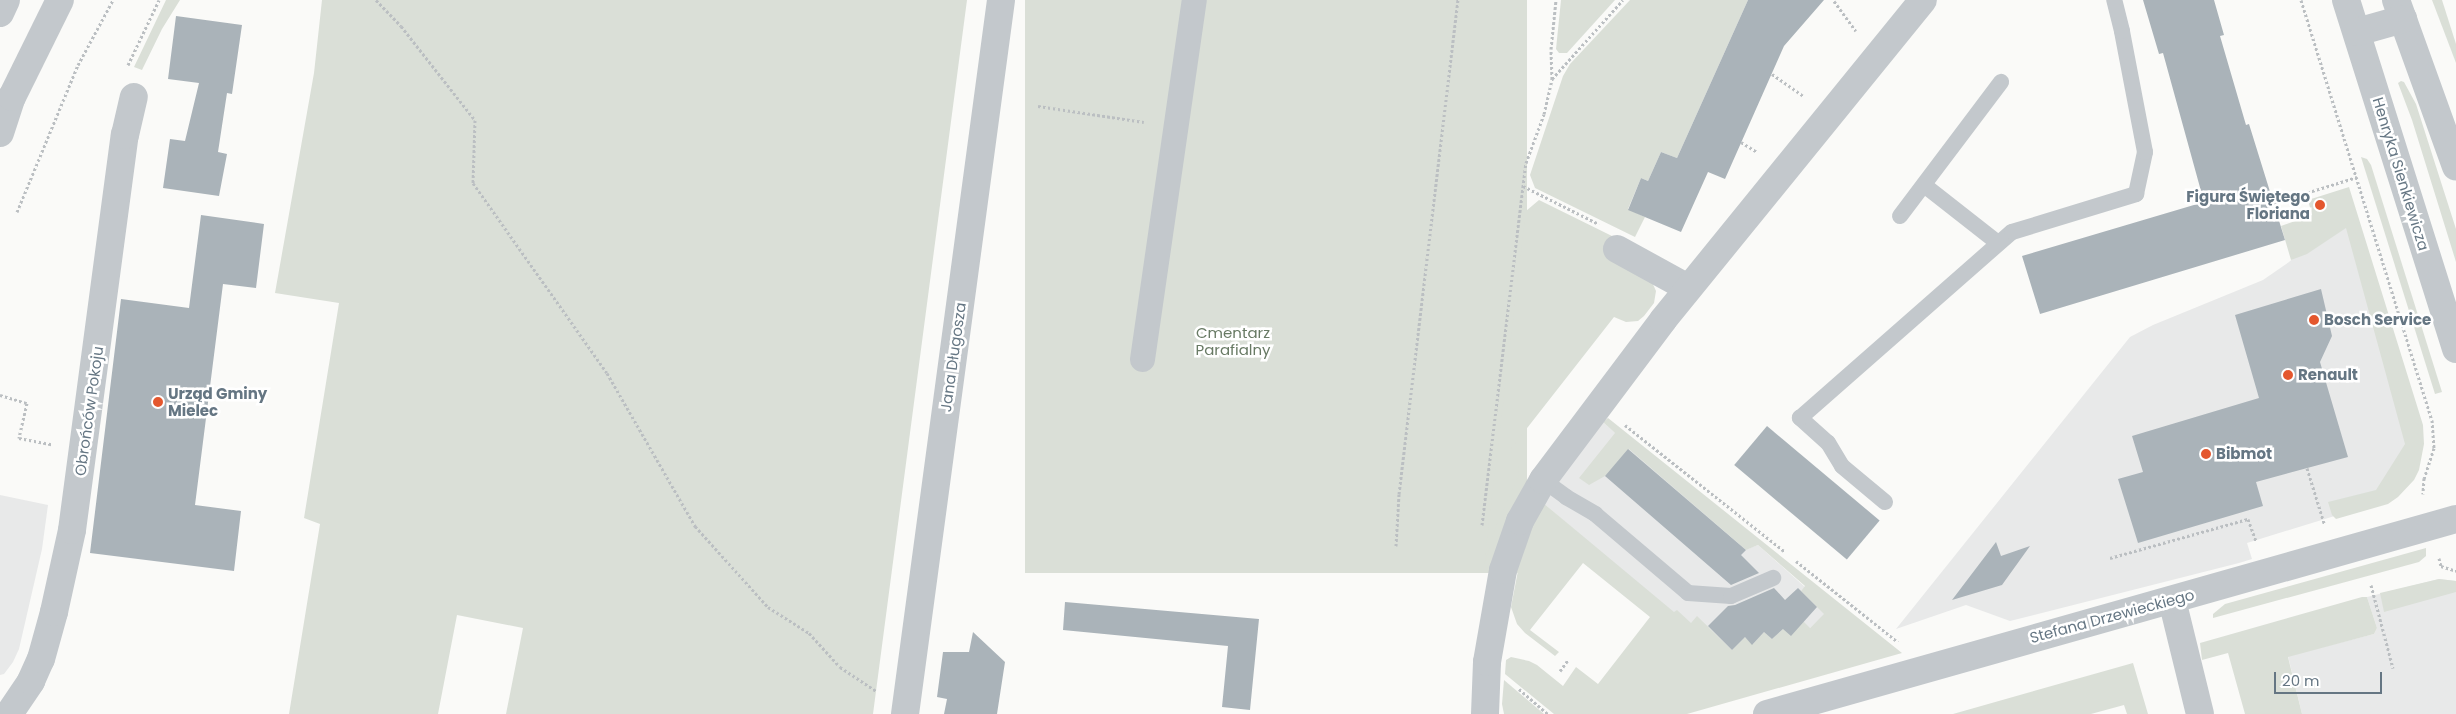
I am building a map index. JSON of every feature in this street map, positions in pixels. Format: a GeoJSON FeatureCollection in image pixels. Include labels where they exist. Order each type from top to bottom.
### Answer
{"type":"FeatureCollection","features":[{"type":"Feature","properties":{"kind":"street"},"geometry":{"type":"LineString","coordinates":[[0,13],[6,0]]}},
{"type":"Feature","properties":{"kind":"street"},"geometry":{"type":"LineString","coordinates":[[0,133],[12,97],[60,0]]}},
{"type":"Feature","properties":{"kind":"street","name":"Jana Długosza"},"geometry":{"type":"LineString","coordinates":[[906,712],[1001,0]]}},
{"type":"Feature","properties":{"kind":"street"},"geometry":{"type":"LineString","coordinates":[[1142,359],[1194,0]]}},
{"type":"Feature","properties":{"kind":"street"},"geometry":{"type":"LineString","coordinates":[[1485,714],[1487,662],[1503,570],[1520,521],[1543,480],[1688,288],[1923,0]]}},
{"type":"Feature","properties":{"kind":"street","name":"Henryka Sienkiewicza"},"geometry":{"type":"LineString","coordinates":[[2346,0],[2456,348]]}},
{"type":"Feature","properties":{"kind":"street"},"geometry":{"type":"LineString","coordinates":[[2357,32],[2400,10],[2451,135],[2456,167]]}},
{"type":"Feature","properties":{"kind":"street","name":"Obrońców Pokoju"},"geometry":{"type":"LineString","coordinates":[[10,714],[31,681],[41,659],[54,612],[72,530],[125,135],[134,97]]}},
{"type":"Feature","properties":{"kind":"street"},"geometry":{"type":"LineString","coordinates":[[1617,249],[1688,288]]}},
{"type":"Feature","properties":{"kind":"street","name":"Stefana Drzewieckiego"},"geometry":{"type":"LineString","coordinates":[[1767,714],[2456,519]]}},
{"type":"Feature","properties":{"kind":"street"},"geometry":{"type":"LineString","coordinates":[[2172,600],[2200,714]]}},
{"type":"Feature","properties":{"kind":"lane"},"geometry":{"type":"LineString","coordinates":[[1885,502],[1842,466],[1828,443],[1800,418],[2012,232],[2136,194],[2145,152],[2122,31],[2114,0]]}},
{"type":"Feature","properties":{"kind":"lane"},"geometry":{"type":"LineString","coordinates":[[1900,216],[2001,82]]}},
{"type":"Feature","properties":{"kind":"lane"},"geometry":{"type":"LineString","coordinates":[[1924,185],[1998,243]]}},
{"type":"Feature","properties":{"kind":"lane"},"geometry":{"type":"LineString","coordinates":[[1543,480],[1566,497],[1595,514],[1688,593],[1731,596],[1773,578]]}},
{"type":"Feature","properties":{"kind":"path"},"geometry":{"type":"LineString","coordinates":[[16,212],[78,65],[113,0]]}},
{"type":"Feature","properties":{"kind":"path"},"geometry":{"type":"LineString","coordinates":[[376,0],[401,26],[475,120],[473,183],[607,373],[695,526],[768,607],[810,633],[840,667],[906,712]]}},
{"type":"Feature","properties":{"kind":"path"},"geometry":{"type":"LineString","coordinates":[[1396,546],[1399,494],[1458,0]]}},
{"type":"Feature","properties":{"kind":"path"},"geometry":{"type":"LineString","coordinates":[[1482,530],[1526,163],[1544,114],[1552,79],[1551,48],[1556,0]]}},
{"type":"Feature","properties":{"kind":"path"},"geometry":{"type":"LineString","coordinates":[[1552,79],[1623,0]]}},
{"type":"Feature","properties":{"kind":"path"},"geometry":{"type":"LineString","coordinates":[[2301,0],[2432,420],[2434,448],[2424,478],[2423,500]]}},
{"type":"Feature","properties":{"kind":"path"},"geometry":{"type":"LineString","coordinates":[[1834,1],[1862,38]]}},
{"type":"Feature","properties":{"kind":"path"},"geometry":{"type":"LineString","coordinates":[[1772,74],[1809,100]]}},
{"type":"Feature","properties":{"kind":"path"},"geometry":{"type":"LineString","coordinates":[[1038,106],[1175,127]]}},
{"type":"Feature","properties":{"kind":"path"},"geometry":{"type":"LineString","coordinates":[[2274,203],[2357,177]]}},
{"type":"Feature","properties":{"kind":"path"},"geometry":{"type":"LineString","coordinates":[[1523,186],[1600,224]]}},
{"type":"Feature","properties":{"kind":"path"},"geometry":{"type":"LineString","coordinates":[[0,395],[27,403],[19,438],[55,445]]}},
{"type":"Feature","properties":{"kind":"path"},"geometry":{"type":"LineString","coordinates":[[1599,405],[1930,667]]}},
{"type":"Feature","properties":{"kind":"path"},"geometry":{"type":"LineString","coordinates":[[2307,468],[2326,530]]}},
{"type":"Feature","properties":{"kind":"path"},"geometry":{"type":"LineString","coordinates":[[2110,558],[2248,519],[2258,550]]}},
{"type":"Feature","properties":{"kind":"path"},"geometry":{"type":"LineString","coordinates":[[2441,566],[2456,570]]}},
{"type":"Feature","properties":{"kind":"path"},"geometry":{"type":"LineString","coordinates":[[2371,586],[2393,668]]}},
{"type":"Feature","properties":{"kind":"path"},"geometry":{"type":"LineString","coordinates":[[1560,671],[1568,660]]}},
{"type":"Feature","properties":{"kind":"path"},"geometry":{"type":"LineString","coordinates":[[1513,684],[1548,714]]}},
{"type":"Feature","properties":{"kind":"shaded area"},"geometry":{"type":"Polygon","coordinates":[[[2346,213],[2416,429],[2380,502],[2247,543],[2252,559],[2239,563],[2010,621],[1966,605],[1896,629],[2130,337],[2153,325],[2263,280],[2289,262],[2346,213]]]}},
{"type":"Feature","properties":{"kind":"shaded area"},"geometry":{"type":"Polygon","coordinates":[[[1603,422],[1745,550],[1758,545],[1805,587],[1801,591],[1825,614],[1810,628],[1785,627],[1772,639],[1732,650],[1709,628],[1693,631],[1542,502],[1603,422]]]}},
{"type":"Feature","properties":{"kind":"shaded area"},"geometry":{"type":"Polygon","coordinates":[[[0,495],[48,505],[42,549],[19,649],[13,662],[4,674],[0,675],[0,495]]]}},
{"type":"Feature","properties":{"kind":"shaded area"},"geometry":{"type":"Polygon","coordinates":[[[2439,579],[2456,581],[2456,714],[2302,714],[2288,656],[2374,634],[2377,628],[2367,597],[2439,579]]]}},
{"type":"Feature","properties":{"kind":"green space"},"geometry":{"type":"Polygon","coordinates":[[[166,0],[180,0],[162,29],[142,70],[134,67],[166,0]]]}},
{"type":"Feature","properties":{"kind":"green space"},"geometry":{"type":"Polygon","coordinates":[[[322,0],[967,0],[873,714],[506,714],[523,628],[457,615],[438,714],[289,714],[320,524],[304,518],[339,303],[275,293],[314,73],[322,0]]]}},
{"type":"Feature","properties":{"kind":"green space","name":"Cmentarz Parafialny"},"geometry":{"type":"Polygon","coordinates":[[[1025,0],[1527,0],[1527,573],[1025,573],[1025,0]]]}},
{"type":"Feature","properties":{"kind":"green space"},"geometry":{"type":"Polygon","coordinates":[[[1561,0],[1615,0],[1567,53],[1559,53],[1556,49],[1561,0]]]}},
{"type":"Feature","properties":{"kind":"green space"},"geometry":{"type":"Polygon","coordinates":[[[1630,0],[1748,0],[1677,158],[1661,152],[1648,181],[1641,178],[1628,209],[1645,217],[1635,237],[1535,188],[1530,175],[1563,76],[1570,64],[1630,0]]]}},
{"type":"Feature","properties":{"kind":"green space"},"geometry":{"type":"Polygon","coordinates":[[[2432,0],[2442,0],[2456,44],[2456,63],[2432,0]]]}},
{"type":"Feature","properties":{"kind":"green space"},"geometry":{"type":"Polygon","coordinates":[[[2404,82],[2416,104],[2456,229],[2456,262],[2412,120],[2398,83],[2404,82]]]}},
{"type":"Feature","properties":{"kind":"green space"},"geometry":{"type":"Polygon","coordinates":[[[2361,157],[2367,159],[2371,165],[2442,392],[2435,394],[2361,157]]]}},
{"type":"Feature","properties":{"kind":"green space"},"geometry":{"type":"Polygon","coordinates":[[[2349,187],[2423,425],[2424,444],[2419,470],[2414,480],[2398,497],[2388,504],[2336,519],[2332,515],[2328,502],[2376,490],[2405,444],[2346,228],[2307,254],[2291,260],[2281,226],[2312,215],[2308,200],[2349,187]]]}},
{"type":"Feature","properties":{"kind":"green space"},"geometry":{"type":"Polygon","coordinates":[[[1539,200],[1614,237],[1652,282],[1656,291],[1654,303],[1638,321],[1626,322],[1614,317],[1510,450],[1519,467],[1518,477],[1498,521],[1484,564],[1526,211],[1539,200]]]}},
{"type":"Feature","properties":{"kind":"green space"},"geometry":{"type":"Polygon","coordinates":[[[1608,418],[1902,653],[1687,714],[1554,714],[1505,674],[1506,660],[1511,657],[1529,661],[1537,665],[1563,686],[1576,667],[1598,684],[1650,617],[1583,563],[1530,630],[1559,652],[1555,656],[1525,633],[1517,624],[1511,607],[1521,555],[1542,502],[1674,612],[1677,610],[1691,623],[1697,616],[1732,650],[1745,637],[1753,644],[1764,632],[1772,639],[1785,627],[1803,621],[1810,628],[1824,614],[1801,591],[1805,586],[1758,545],[1746,550],[1629,449],[1605,476],[1589,485],[1579,478],[1615,433],[1603,422],[1608,418]]]}},
{"type":"Feature","properties":{"kind":"green space"},"geometry":{"type":"Polygon","coordinates":[[[2426,548],[2426,556],[2419,562],[2213,618],[2213,614],[2225,604],[2426,548]]]}},
{"type":"Feature","properties":{"kind":"green space"},"geometry":{"type":"Polygon","coordinates":[[[2439,579],[2456,581],[2456,592],[2384,612],[2380,593],[2439,579]]]}},
{"type":"Feature","properties":{"kind":"green space"},"geometry":{"type":"Polygon","coordinates":[[[2367,597],[2377,628],[2374,634],[2288,657],[2302,714],[2245,714],[2228,653],[2202,660],[2200,643],[2367,597]]]}},
{"type":"Feature","properties":{"kind":"green space"},"geometry":{"type":"Polygon","coordinates":[[[2133,663],[2148,714],[2127,714],[2124,705],[2091,714],[1953,714],[2133,663]]]}},
{"type":"Feature","properties":{"kind":"green space"},"geometry":{"type":"Polygon","coordinates":[[[1504,680],[1544,714],[1504,714],[1502,704],[1504,680]]]}},
{"type":"Feature","properties":{"kind":"building"},"geometry":{"type":"Polygon","coordinates":[[[1748,0],[1824,0],[1784,46],[1725,179],[1708,172],[1681,232],[1628,210],[1641,178],[1648,181],[1661,152],[1677,158],[1748,0]]]}},
{"type":"Feature","properties":{"kind":"building"},"geometry":{"type":"Polygon","coordinates":[[[2143,0],[2214,0],[2224,35],[2220,36],[2246,125],[2249,124],[2285,240],[2040,314],[2022,256],[2204,202],[2163,53],[2159,54],[2143,0]]]}},
{"type":"Feature","properties":{"kind":"building"},"geometry":{"type":"Polygon","coordinates":[[[176,16],[242,25],[232,94],[227,93],[218,152],[227,154],[219,196],[163,188],[170,139],[185,141],[199,83],[168,79],[176,16]]]}},
{"type":"Feature","properties":{"kind":"building","name":"Urząd Gminy Mielec"},"geometry":{"type":"Polygon","coordinates":[[[201,215],[264,224],[256,288],[223,284],[195,505],[241,511],[234,571],[90,553],[121,299],[189,308],[201,215]]]}},
{"type":"Feature","properties":{"kind":"building"},"geometry":{"type":"Polygon","coordinates":[[[2321,289],[2332,336],[2320,362],[2348,457],[2256,482],[2263,506],[2138,543],[2118,479],[2143,472],[2132,436],[2259,398],[2235,315],[2321,289]]]}},
{"type":"Feature","properties":{"kind":"building"},"geometry":{"type":"Polygon","coordinates":[[[1767,426],[1880,520],[1847,560],[1734,465],[1767,426]]]}},
{"type":"Feature","properties":{"kind":"building"},"geometry":{"type":"Polygon","coordinates":[[[1628,449],[1746,550],[1741,555],[1759,573],[1731,585],[1605,476],[1628,449]]]}},
{"type":"Feature","properties":{"kind":"building"},"geometry":{"type":"Polygon","coordinates":[[[1996,542],[2001,556],[2030,546],[2002,585],[1952,600],[1996,542]]]}},
{"type":"Feature","properties":{"kind":"building"},"geometry":{"type":"Polygon","coordinates":[[[1774,588],[1785,600],[1798,588],[1817,607],[1791,636],[1783,629],[1772,639],[1764,632],[1752,645],[1745,637],[1732,650],[1708,626],[1728,606],[1735,605],[1774,588]]]}},
{"type":"Feature","properties":{"kind":"building"},"geometry":{"type":"Polygon","coordinates":[[[1065,602],[1259,619],[1250,710],[1222,707],[1228,646],[1063,630],[1065,602]]]}},
{"type":"Feature","properties":{"kind":"building"},"geometry":{"type":"Polygon","coordinates":[[[973,632],[1005,662],[997,714],[944,714],[947,699],[937,697],[943,652],[969,652],[973,632]]]}},
{"type":"Feature","properties":{"kind":"place","name":"Figura Świętego Floriana"},"geometry":{"type":"Point","coordinates":[2320,205]}},
{"type":"Feature","properties":{"kind":"place","name":"Bosch Service"},"geometry":{"type":"Point","coordinates":[2314,320]}},
{"type":"Feature","properties":{"kind":"place","name":"Renault"},"geometry":{"type":"Point","coordinates":[2288,375]}},
{"type":"Feature","properties":{"kind":"place","name":"Urząd Gminy Mielec"},"geometry":{"type":"Point","coordinates":[158,402]}},
{"type":"Feature","properties":{"kind":"place","name":"Bibmot"},"geometry":{"type":"Point","coordinates":[2206,454]}}]}
